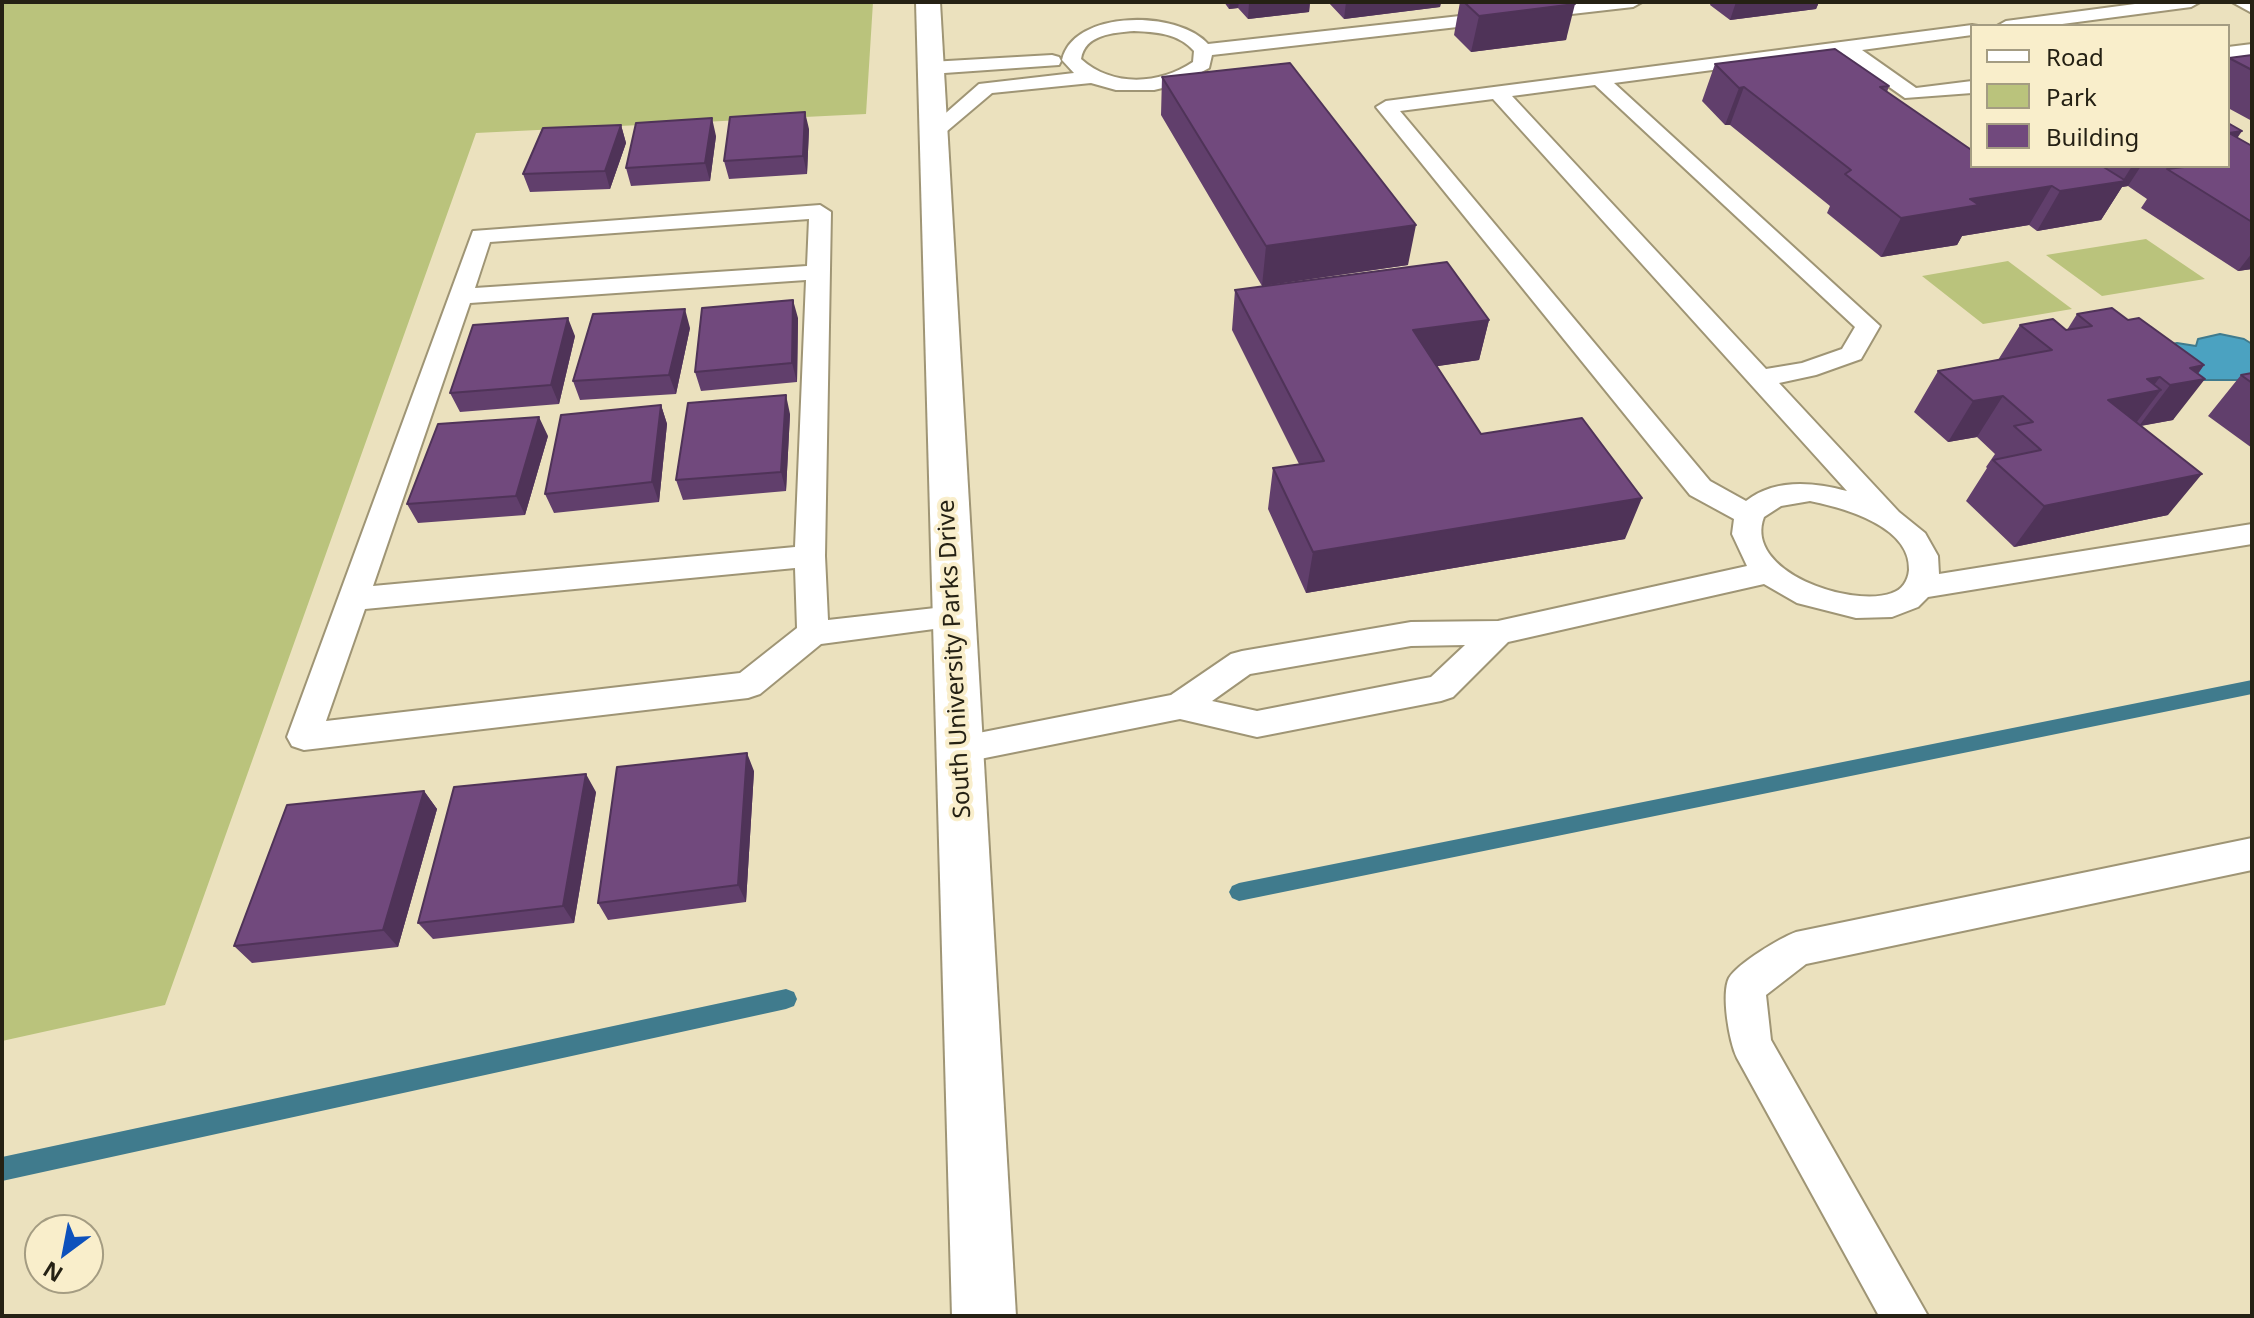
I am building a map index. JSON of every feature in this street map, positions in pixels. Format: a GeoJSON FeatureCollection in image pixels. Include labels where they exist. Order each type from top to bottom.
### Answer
{"type":"FeatureCollection","features":[{"type":"Feature","properties":{"kind":"main road","name":"South University Parks Drive"},"geometry":{"type":"LineString","coordinates":[[928,2],[984,1316]]}},
{"type":"Feature","properties":{"kind":"lane"},"geometry":{"type":"LineString","coordinates":[[1146,2],[1146,26]]}},
{"type":"Feature","properties":{"kind":"lane"},"geometry":{"type":"LineString","coordinates":[[1203,50],[1633,2]]}},
{"type":"Feature","properties":{"kind":"lane"},"geometry":{"type":"LineString","coordinates":[[2021,24],[2191,2]]}},
{"type":"Feature","properties":{"kind":"lane"},"geometry":{"type":"LineString","coordinates":[[2241,2],[2252,8]]}},
{"type":"Feature","properties":{"kind":"lane"},"geometry":{"type":"LineString","coordinates":[[933,133],[986,88],[1094,77],[1136,85],[1177,79],[1202,64],[1203,50],[1190,37],[1175,31],[1146,26],[1112,27],[1079,40],[1071,50],[1071,60],[1079,69],[1094,77]]}},
{"type":"Feature","properties":{"kind":"lane"},"geometry":{"type":"LineString","coordinates":[[1749,515],[1700,488],[1386,107],[1970,30]]}},
{"type":"Feature","properties":{"kind":"lane"},"geometry":{"type":"LineString","coordinates":[[1845,47],[1912,94],[1970,87]]}},
{"type":"Feature","properties":{"kind":"lane"},"geometry":{"type":"LineString","coordinates":[[2230,53],[2252,50]]}},
{"type":"Feature","properties":{"kind":"lane"},"geometry":{"type":"LineString","coordinates":[[930,68],[1071,60]]}},
{"type":"Feature","properties":{"kind":"lane"},"geometry":{"type":"LineString","coordinates":[[1599,79],[1868,326],[1852,354],[1807,370],[1760,378]]}},
{"type":"Feature","properties":{"kind":"lane"},"geometry":{"type":"LineString","coordinates":[[1497,92],[1888,518],[1908,535],[1921,553],[1925,572],[1919,588],[1905,600],[1882,608],[1855,608],[1826,602],[1795,590],[1770,572],[1753,553],[1746,533],[1749,515],[1762,502],[1783,493],[1837,495],[1864,504],[1888,518]]}},
{"type":"Feature","properties":{"kind":"lane"},"geometry":{"type":"LineString","coordinates":[[813,633],[810,556],[820,212],[481,236],[304,737],[748,685],[813,633],[953,617]]}},
{"type":"Feature","properties":{"kind":"lane"},"geometry":{"type":"LineString","coordinates":[[460,296],[819,272]]}},
{"type":"Feature","properties":{"kind":"lane"},"geometry":{"type":"LineString","coordinates":[[1919,588],[2252,534]]}},
{"type":"Feature","properties":{"kind":"lane"},"geometry":{"type":"LineString","coordinates":[[353,599],[810,556]]}},
{"type":"Feature","properties":{"kind":"lane"},"geometry":{"type":"LineString","coordinates":[[960,749],[1180,706],[1242,663],[1411,634],[1498,633],[1770,572]]}},
{"type":"Feature","properties":{"kind":"lane"},"geometry":{"type":"LineString","coordinates":[[1180,706],[1257,724],[1441,688],[1498,633]]}},
{"type":"Feature","properties":{"kind":"lane"},"geometry":{"type":"LineString","coordinates":[[1905,1316],[1751,1044],[1745,987],[1796,949],[2252,854]]}},
{"type":"Feature","properties":{"kind":"green space"},"geometry":{"type":"Polygon","coordinates":[[[2,2],[873,2],[866,114],[476,133],[165,1005],[2,1041],[2,2]]]}},
{"type":"Feature","properties":{"kind":"green space"},"geometry":{"type":"Polygon","coordinates":[[[2146,239],[2205,279],[2102,296],[2046,255],[2146,239]]]}},
{"type":"Feature","properties":{"kind":"green space"},"geometry":{"type":"Polygon","coordinates":[[[2008,261],[2072,309],[1983,324],[1922,276],[2008,261]]]}},
{"type":"Feature","properties":{"kind":"water"},"geometry":{"type":"Polygon","coordinates":[[[2220,334],[2252,344],[2252,386],[2244,380],[2188,380],[2158,347],[2177,343],[2196,346],[2198,339],[2220,334]]]}},
{"type":"Feature","properties":{"kind":"building"},"geometry":{"type":"Polygon","coordinates":[[[1464,2],[1572,2],[1575,4],[1479,16],[1464,2]]]}},
{"type":"Feature","properties":{"kind":"building"},"geometry":{"type":"Polygon","coordinates":[[[1835,49],[1889,86],[1880,87],[1970,149],[1970,168],[2105,168],[2126,181],[2060,191],[2052,186],[1970,199],[1979,205],[1901,218],[1845,174],[1851,170],[1744,87],[1739,88],[1715,64],[1835,49]]]}},
{"type":"Feature","properties":{"kind":"building"},"geometry":{"type":"Polygon","coordinates":[[[2252,55],[2252,70],[2230,59],[2252,55]]]}},
{"type":"Feature","properties":{"kind":"building"},"geometry":{"type":"Polygon","coordinates":[[[1290,63],[1416,225],[1266,246],[1162,77],[1290,63]]]}},
{"type":"Feature","properties":{"kind":"building"},"geometry":{"type":"Polygon","coordinates":[[[805,112],[803,156],[724,161],[730,117],[805,112]]]}},
{"type":"Feature","properties":{"kind":"building"},"geometry":{"type":"Polygon","coordinates":[[[712,118],[705,163],[626,168],[636,123],[712,118]]]}},
{"type":"Feature","properties":{"kind":"building"},"geometry":{"type":"Polygon","coordinates":[[[2230,124],[2242,131],[2230,133],[2230,124]]]}},
{"type":"Feature","properties":{"kind":"building"},"geometry":{"type":"Polygon","coordinates":[[[621,125],[605,171],[523,174],[543,128],[621,125]]]}},
{"type":"Feature","properties":{"kind":"building"},"geometry":{"type":"Polygon","coordinates":[[[2230,134],[2252,146],[2252,222],[2167,169],[2230,168],[2230,134]]]}},
{"type":"Feature","properties":{"kind":"building"},"geometry":{"type":"Polygon","coordinates":[[[1447,262],[1489,320],[1413,330],[1481,434],[1582,418],[1642,498],[1313,552],[1273,468],[1324,461],[1235,290],[1447,262]]]}},
{"type":"Feature","properties":{"kind":"building"},"geometry":{"type":"Polygon","coordinates":[[[793,300],[792,363],[695,372],[702,308],[793,300]]]}},
{"type":"Feature","properties":{"kind":"building"},"geometry":{"type":"Polygon","coordinates":[[[2112,308],[2128,320],[2139,318],[2204,365],[2190,368],[2205,379],[2170,385],[2160,377],[2147,379],[2161,390],[2108,400],[2202,474],[2044,506],[1993,460],[2041,450],[2014,426],[2033,422],[2003,396],[1973,401],[1938,371],[2052,350],[2020,325],[2053,319],[2066,330],[2092,326],[2077,314],[2112,308]]]}},
{"type":"Feature","properties":{"kind":"building"},"geometry":{"type":"Polygon","coordinates":[[[685,309],[669,375],[573,381],[593,314],[685,309]]]}},
{"type":"Feature","properties":{"kind":"building"},"geometry":{"type":"Polygon","coordinates":[[[568,318],[551,385],[450,393],[473,325],[568,318]]]}},
{"type":"Feature","properties":{"kind":"building"},"geometry":{"type":"Polygon","coordinates":[[[2252,373],[2252,383],[2241,375],[2252,373]]]}},
{"type":"Feature","properties":{"kind":"building"},"geometry":{"type":"Polygon","coordinates":[[[786,395],[781,472],[676,480],[688,403],[786,395]]]}},
{"type":"Feature","properties":{"kind":"building"},"geometry":{"type":"Polygon","coordinates":[[[661,405],[652,482],[545,494],[561,415],[661,405]]]}},
{"type":"Feature","properties":{"kind":"building"},"geometry":{"type":"Polygon","coordinates":[[[539,417],[516,496],[407,504],[438,424],[539,417]]]}},
{"type":"Feature","properties":{"kind":"building"},"geometry":{"type":"Polygon","coordinates":[[[747,753],[738,885],[598,903],[617,767],[747,753]]]}},
{"type":"Feature","properties":{"kind":"building"},"geometry":{"type":"Polygon","coordinates":[[[586,774],[563,906],[418,923],[454,787],[586,774]]]}},
{"type":"Feature","properties":{"kind":"building"},"geometry":{"type":"Polygon","coordinates":[[[424,791],[383,930],[234,946],[287,805],[424,791]]]}},
{"type":"Feature","properties":{"kind":"waterway"},"geometry":{"type":"LineString","coordinates":[[1239,892],[2252,687]]}},
{"type":"Feature","properties":{"kind":"waterway"},"geometry":{"type":"LineString","coordinates":[[2,1169],[786,999]]}}]}
